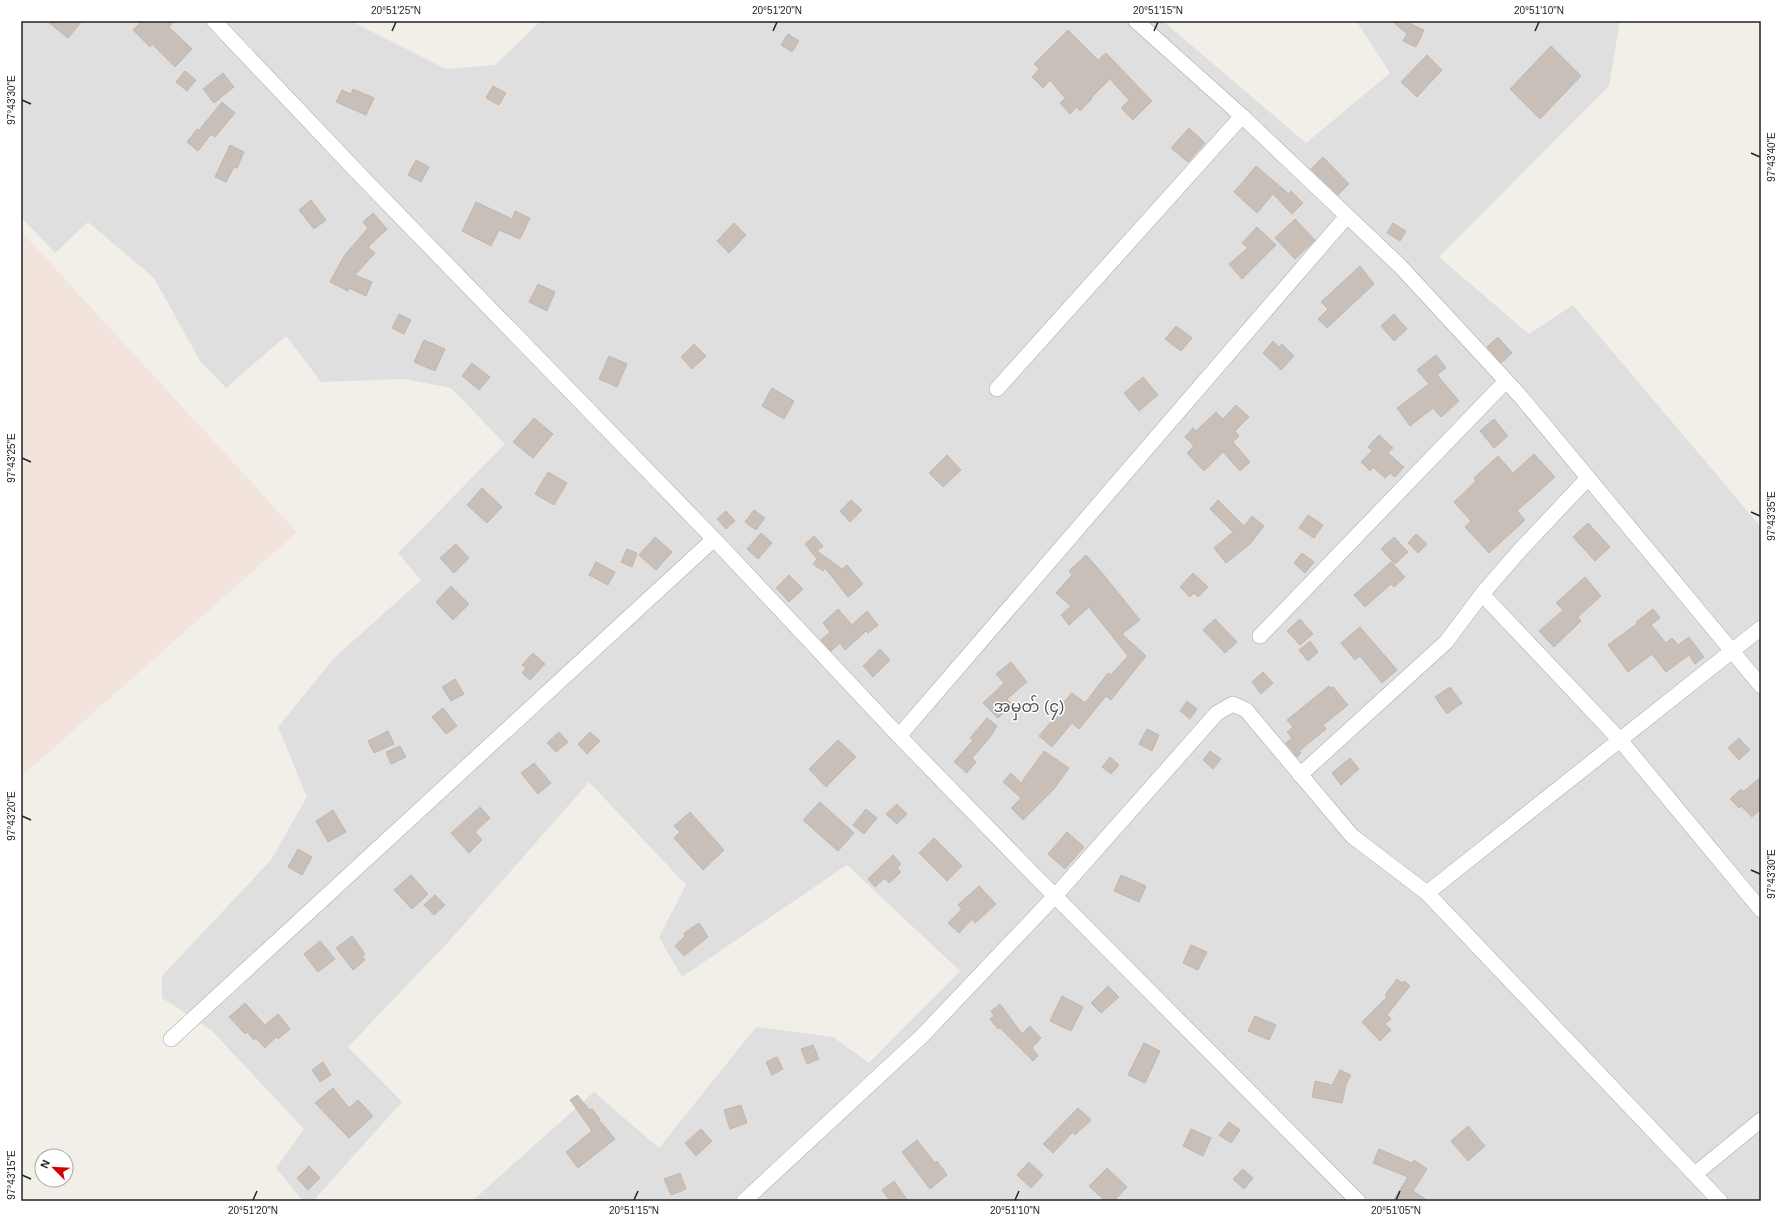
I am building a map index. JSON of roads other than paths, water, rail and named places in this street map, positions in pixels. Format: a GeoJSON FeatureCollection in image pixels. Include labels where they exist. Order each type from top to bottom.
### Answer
{"type":"FeatureCollection","features":[{"type":"Feature","properties":{"kind":"street"},"geometry":{"type":"LineString","coordinates":[[214,21],[714,539],[900,736],[1055,896],[1358,1201]]}},
{"type":"Feature","properties":{"kind":"street"},"geometry":{"type":"LineString","coordinates":[[1136,21],[1242,116],[1400,266],[1506,381],[1761,686]]}},
{"type":"Feature","properties":{"kind":"street"},"geometry":{"type":"LineString","coordinates":[[997,389],[1242,116]]}},
{"type":"Feature","properties":{"kind":"street"},"geometry":{"type":"LineString","coordinates":[[900,736],[1346,216]]}},
{"type":"Feature","properties":{"kind":"street"},"geometry":{"type":"LineString","coordinates":[[1260,636],[1506,381]]}},
{"type":"Feature","properties":{"kind":"street"},"geometry":{"type":"LineString","coordinates":[[1300,775],[1446,642],[1482,594],[1521,549],[1588,478]]}},
{"type":"Feature","properties":{"kind":"street"},"geometry":{"type":"LineString","coordinates":[[171,1039],[714,539]]}},
{"type":"Feature","properties":{"kind":"street"},"geometry":{"type":"LineString","coordinates":[[1482,594],[1620,740],[1761,910]]}},
{"type":"Feature","properties":{"kind":"street"},"geometry":{"type":"LineString","coordinates":[[1427,893],[1761,628]]}},
{"type":"Feature","properties":{"kind":"street"},"geometry":{"type":"LineString","coordinates":[[744,1201],[922,1036],[1055,896],[1217,713],[1233,704],[1246,710],[1352,836],[1427,893],[1720,1201]]}},
{"type":"Feature","properties":{"kind":"street"},"geometry":{"type":"LineString","coordinates":[[1695,1174],[1761,1120]]}},
{"type":"Feature","properties":{"kind":"district","name":"အမှတ် (၄)"},"geometry":{"type":"Point","coordinates":[1029,706]}}]}
